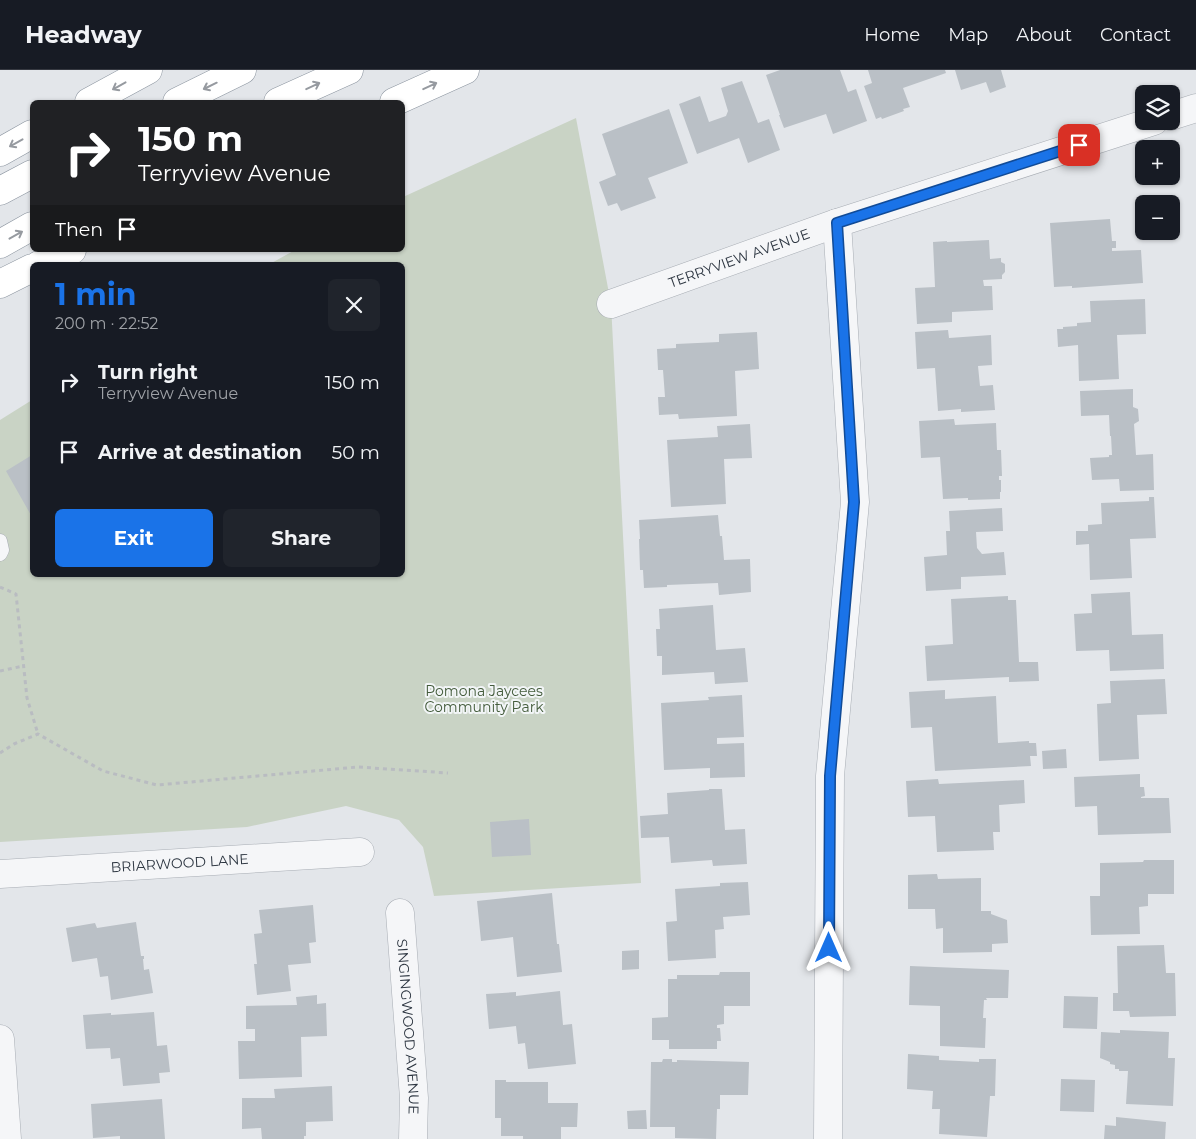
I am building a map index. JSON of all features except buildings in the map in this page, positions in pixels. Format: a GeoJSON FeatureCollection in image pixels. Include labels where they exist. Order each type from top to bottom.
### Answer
{"type":"FeatureCollection","features":[{"type":"Feature","properties":{"kind":"highway"},"geometry":{"type":"LineString","coordinates":[[93,100],[148,70]]}},
{"type":"Feature","properties":{"kind":"highway"},"geometry":{"type":"LineString","coordinates":[[181,100],[242,70]]}},
{"type":"Feature","properties":{"kind":"highway"},"geometry":{"type":"LineString","coordinates":[[282,100],[349,70]]}},
{"type":"Feature","properties":{"kind":"highway"},"geometry":{"type":"LineString","coordinates":[[398,100],[465,70]]}},
{"type":"Feature","properties":{"kind":"highway"},"geometry":{"type":"LineString","coordinates":[[0,152],[30,135]]}},
{"type":"Feature","properties":{"kind":"highway"},"geometry":{"type":"LineString","coordinates":[[0,191],[30,175]]}},
{"type":"Feature","properties":{"kind":"highway"},"geometry":{"type":"LineString","coordinates":[[0,244],[30,227]]}},
{"type":"Feature","properties":{"kind":"highway"},"geometry":{"type":"LineString","coordinates":[[46,262],[68,252]]}},
{"type":"Feature","properties":{"kind":"highway"},"geometry":{"type":"LineString","coordinates":[[0,284],[30,269]]}},
{"type":"Feature","properties":{"kind":"street"},"geometry":{"type":"LineString","coordinates":[[1180,113],[1196,108]]}},
{"type":"Feature","properties":{"kind":"street","name":"TERRYVIEW AVENUE"},"geometry":{"type":"LineString","coordinates":[[611,304],[837,223],[1135,127]]}},
{"type":"Feature","properties":{"kind":"street"},"geometry":{"type":"LineString","coordinates":[[828,1139],[830,776],[854,502],[837,223]]}},
{"type":"Feature","properties":{"kind":"street","name":"BRIARWOOD LANE"},"geometry":{"type":"LineString","coordinates":[[0,874],[360,852]]}},
{"type":"Feature","properties":{"kind":"street","name":"SINGINGWOOD AVENUE"},"geometry":{"type":"LineString","coordinates":[[400,913],[414,1098],[414,1139]]}},
{"type":"Feature","properties":{"kind":"street"},"geometry":{"type":"LineString","coordinates":[[0,1038],[7,1139]]}},
{"type":"Feature","properties":{"kind":"lane"},"geometry":{"type":"LineString","coordinates":[[0,542],[2,550],[0,554]]}},
{"type":"Feature","properties":{"kind":"path"},"geometry":{"type":"LineString","coordinates":[[0,588],[16,594],[26,698],[38,734],[103,771],[158,785],[358,768],[448,772]]}},
{"type":"Feature","properties":{"kind":"path"},"geometry":{"type":"LineString","coordinates":[[0,671],[23,666]]}},
{"type":"Feature","properties":{"kind":"path"},"geometry":{"type":"LineString","coordinates":[[0,753],[14,744],[38,734]]}},
{"type":"Feature","properties":{"kind":"green space","name":"Pomona Jaycees Community Park"},"geometry":{"type":"Polygon","coordinates":[[[576,118],[611,304],[641,883],[434,896],[423,847],[399,820],[346,806],[247,827],[0,842],[0,420],[30,401],[30,577],[405,577],[405,262],[273,262],[291,252],[405,252],[405,196],[576,118]]]}},
{"type":"Feature","properties":{"kind":"route"},"geometry":{"type":"LineString","coordinates":[[829,948],[830,776],[854,502],[837,223],[1079,145]]}}]}
